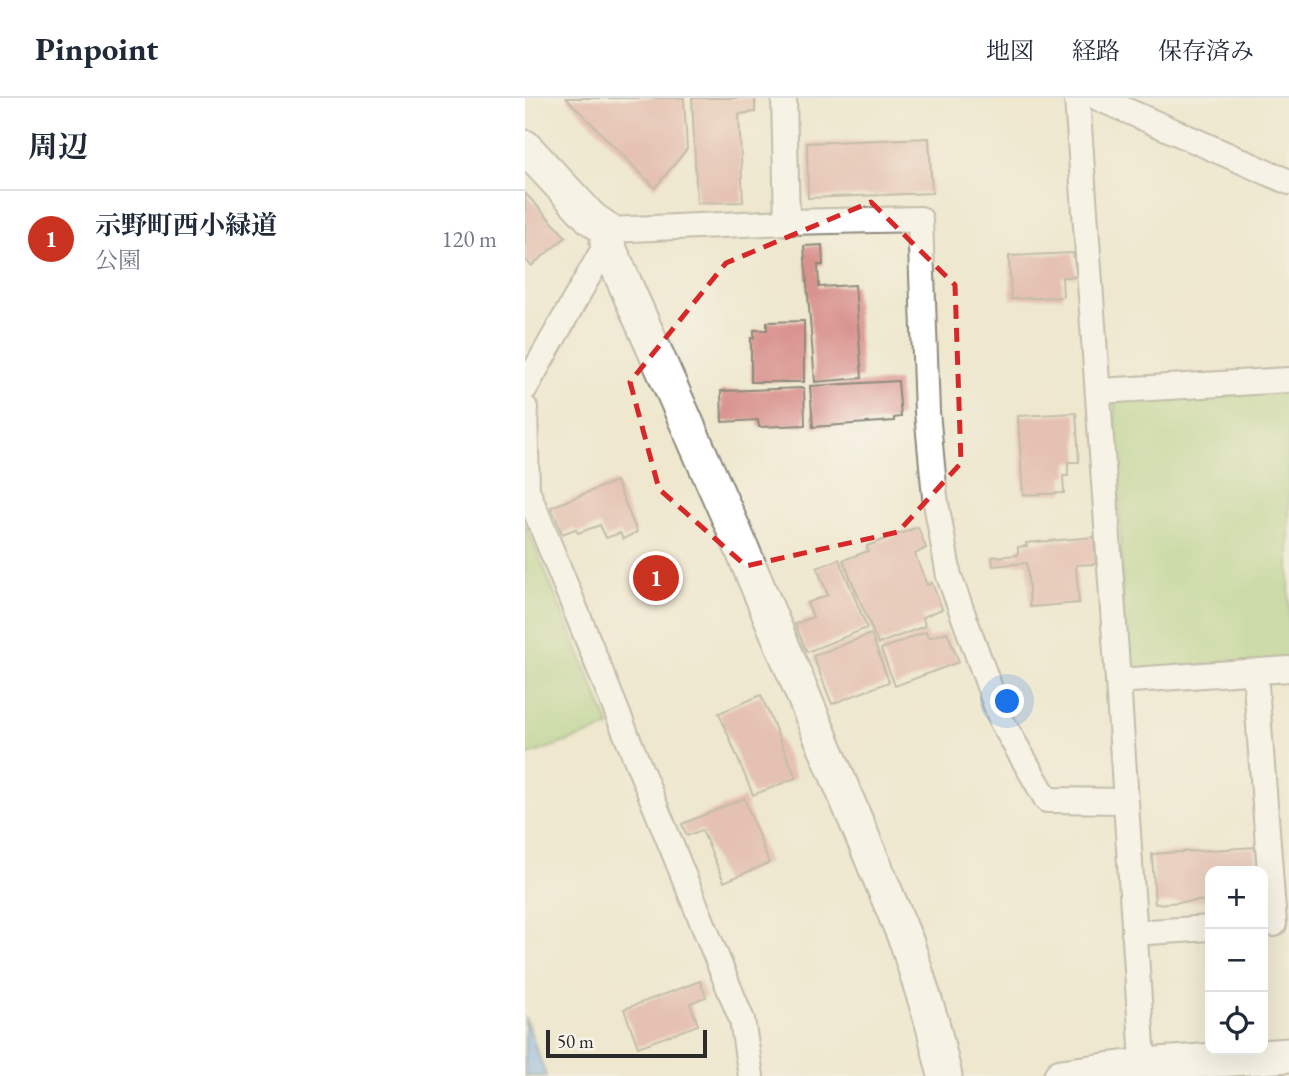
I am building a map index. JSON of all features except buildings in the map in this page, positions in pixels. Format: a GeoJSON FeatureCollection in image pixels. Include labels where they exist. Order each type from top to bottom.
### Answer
{"type":"FeatureCollection","features":[{"type":"Feature","properties":{"kind":"street"},"geometry":{"type":"LineString","coordinates":[[784,98],[787,222]]}},
{"type":"Feature","properties":{"kind":"street"},"geometry":{"type":"LineString","coordinates":[[1077,98],[1087,268],[1099,391],[1143,1071]]}},
{"type":"Feature","properties":{"kind":"street"},"geometry":{"type":"LineString","coordinates":[[1098,98],[1289,182]]}},
{"type":"Feature","properties":{"kind":"street"},"geometry":{"type":"LineString","coordinates":[[525,147],[607,236],[907,943],[933,1026],[944,1076]]}},
{"type":"Feature","properties":{"kind":"street"},"geometry":{"type":"LineString","coordinates":[[607,236],[787,222],[920,219],[929,436],[935,496],[949,576],[1002,722],[1047,800],[1125,801]]}},
{"type":"Feature","properties":{"kind":"street"},"geometry":{"type":"LineString","coordinates":[[525,388],[607,236]]}},
{"type":"Feature","properties":{"kind":"street"},"geometry":{"type":"LineString","coordinates":[[1099,391],[1289,380]]}},
{"type":"Feature","properties":{"kind":"street"},"geometry":{"type":"LineString","coordinates":[[525,408],[527,490],[742,1020],[751,1076]]}},
{"type":"Feature","properties":{"kind":"street"},"geometry":{"type":"LineString","coordinates":[[1118,681],[1289,669]]}},
{"type":"Feature","properties":{"kind":"street"},"geometry":{"type":"LineString","coordinates":[[1255,672],[1275,924]]}},
{"type":"Feature","properties":{"kind":"street"},"geometry":{"type":"LineString","coordinates":[[1134,933],[1205,929]]}},
{"type":"Feature","properties":{"kind":"street"},"geometry":{"type":"LineString","coordinates":[[1061,1076],[1143,1071],[1289,1055]]}},
{"type":"Feature","properties":{"kind":"highlighted area"},"geometry":{"type":"Polygon","coordinates":[[[871,202],[955,285],[961,463],[898,532],[746,566],[659,489],[630,382],[726,263],[871,202]]]}},
{"type":"Feature","properties":{"kind":"green space"},"geometry":{"type":"Polygon","coordinates":[[[1289,390],[1289,660],[1126,671],[1114,399],[1289,390]]]}},
{"type":"Feature","properties":{"kind":"green space"},"geometry":{"type":"Polygon","coordinates":[[[525,523],[610,727],[525,756],[525,523]]]}},
{"type":"Feature","properties":{"kind":"water"},"geometry":{"type":"Polygon","coordinates":[[[525,1017],[546,1076],[525,1076],[525,1017]]]}},
{"type":"Feature","properties":{"kind":"place","name":"示野町西小緑道"},"geometry":{"type":"Point","coordinates":[656,578]}}]}
